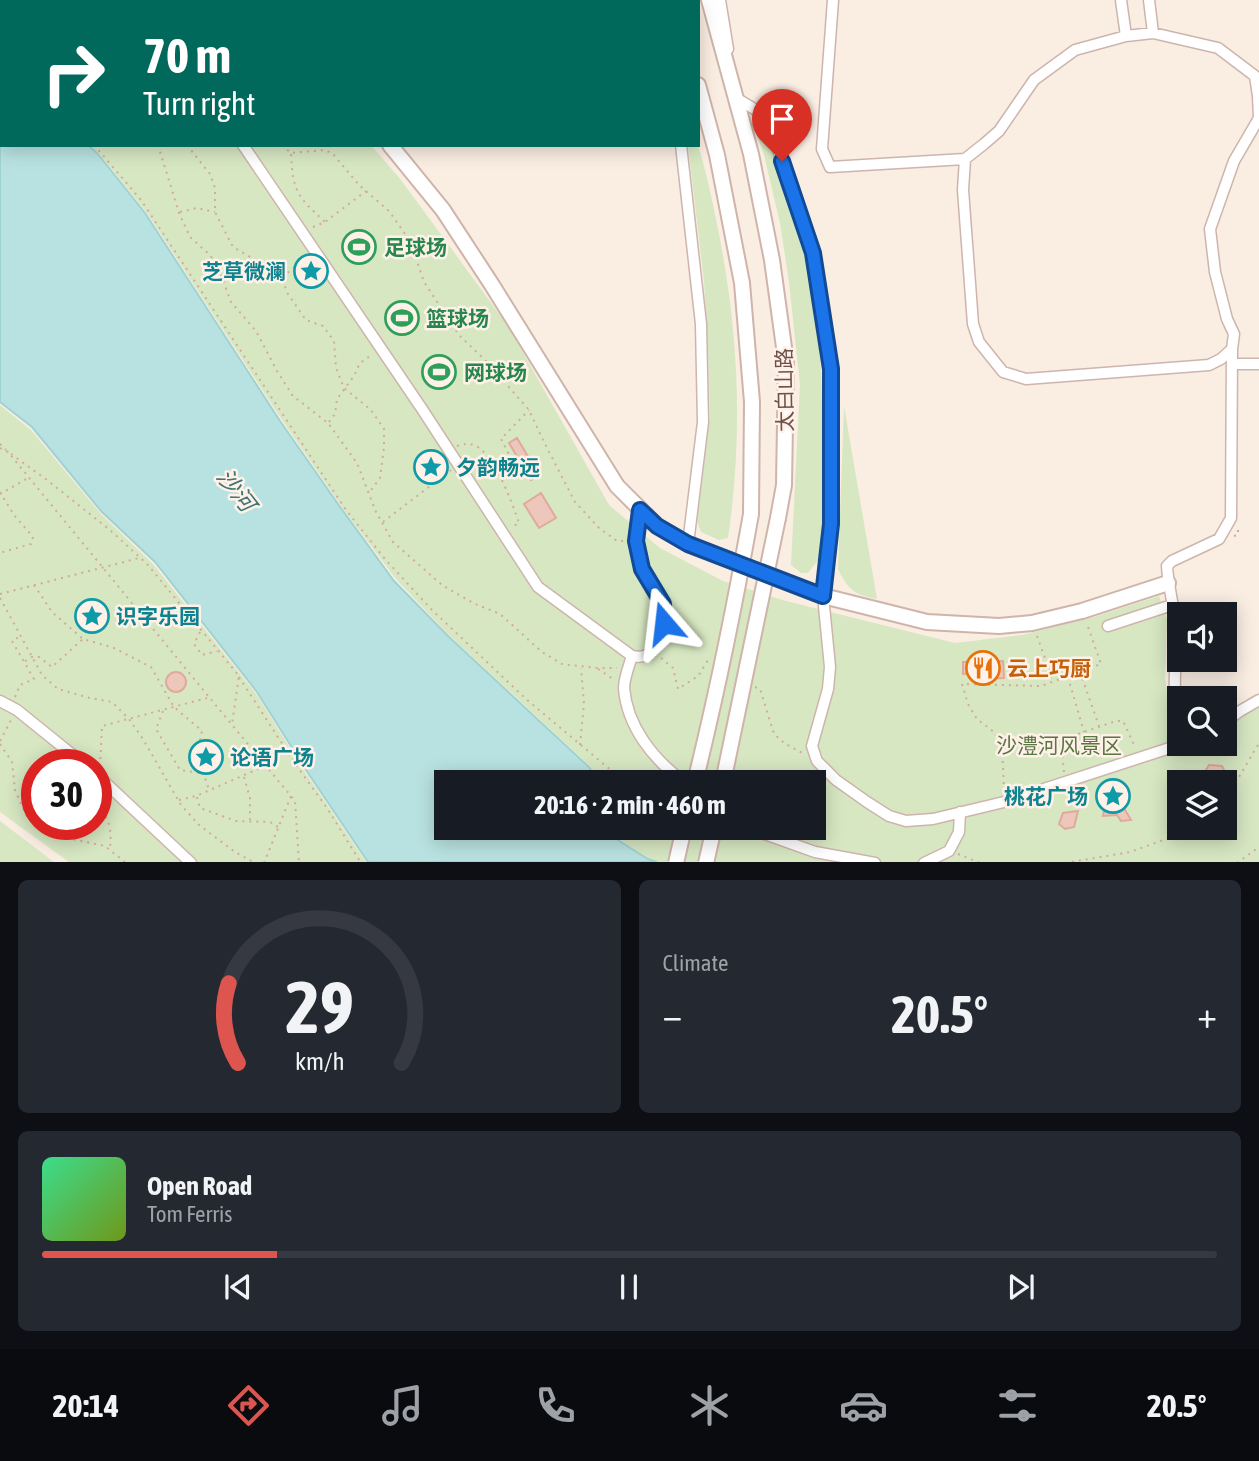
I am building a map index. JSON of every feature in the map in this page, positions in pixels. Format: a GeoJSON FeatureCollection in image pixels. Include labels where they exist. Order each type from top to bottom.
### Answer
{"type":"FeatureCollection","features":[{"type":"Feature","properties":{"kind":"main road","name":"太白山路"},"geometry":{"type":"LineString","coordinates":[[709,0],[751,154],[772,260],[786,362],[784,485],[726,770]]}},
{"type":"Feature","properties":{"kind":"main road","name":"太白山路"},"geometry":{"type":"LineString","coordinates":[[698,770],[719,685],[751,514],[752,402],[742,283],[717,155],[700,103]]}},
{"type":"Feature","properties":{"kind":"main road"},"geometry":{"type":"LineString","coordinates":[[392,147],[443,210],[617,486],[657,526],[688,544],[823,596],[927,622],[999,626],[1032,623],[1082,611],[1168,583]]}},
{"type":"Feature","properties":{"kind":"main road"},"geometry":{"type":"LineString","coordinates":[[676,862],[681,840]]}},
{"type":"Feature","properties":{"kind":"main road"},"geometry":{"type":"LineString","coordinates":[[706,862],[711,840]]}},
{"type":"Feature","properties":{"kind":"street"},"geometry":{"type":"LineString","coordinates":[[720,0],[735,97],[755,110],[774,138],[813,253],[831,369],[831,524],[823,596],[830,667],[828,689],[812,746],[817,761],[836,780],[889,816],[906,821],[933,819],[1004,802],[1167,749]]}},
{"type":"Feature","properties":{"kind":"street"},"geometry":{"type":"LineString","coordinates":[[833,0],[821,149],[830,166],[965,159],[999,131],[1034,80],[1075,50],[1126,36],[1153,33],[1218,48],[1257,77],[1259,118],[1234,161],[1210,229],[1216,272],[1227,319],[1234,334],[1231,518],[1219,539],[1172,561],[1167,566],[1171,602]]}},
{"type":"Feature","properties":{"kind":"street"},"geometry":{"type":"LineString","coordinates":[[1122,0],[1126,36]]}},
{"type":"Feature","properties":{"kind":"street"},"geometry":{"type":"LineString","coordinates":[[1149,0],[1153,33]]}},
{"type":"Feature","properties":{"kind":"street"},"geometry":{"type":"LineString","coordinates":[[244,147],[538,587],[632,656],[641,657],[648,655],[658,644],[664,623],[663,604],[642,569],[636,541],[640,510]]}},
{"type":"Feature","properties":{"kind":"street"},"geometry":{"type":"LineString","coordinates":[[681,147],[701,324],[703,408],[688,544]]}},
{"type":"Feature","properties":{"kind":"street"},"geometry":{"type":"LineString","coordinates":[[965,159],[963,190],[973,324],[979,342],[1003,372],[1026,379],[1209,365],[1232,349]]}},
{"type":"Feature","properties":{"kind":"street"},"geometry":{"type":"LineString","coordinates":[[1237,364],[1259,364]]}},
{"type":"Feature","properties":{"kind":"street"},"geometry":{"type":"LineString","coordinates":[[1108,626],[1167,607]]}},
{"type":"Feature","properties":{"kind":"street"},"geometry":{"type":"LineString","coordinates":[[632,656],[624,686],[632,724],[650,751],[669,770]]}},
{"type":"Feature","properties":{"kind":"street"},"geometry":{"type":"LineString","coordinates":[[0,701],[65,749]]}},
{"type":"Feature","properties":{"kind":"street"},"geometry":{"type":"LineString","coordinates":[[1237,712],[1259,701]]}},
{"type":"Feature","properties":{"kind":"street"},"geometry":{"type":"LineString","coordinates":[[112,788],[190,862]]}},
{"type":"Feature","properties":{"kind":"street"},"geometry":{"type":"LineString","coordinates":[[926,862],[949,851],[959,832],[960,813]]}},
{"type":"Feature","properties":{"kind":"street"},"geometry":{"type":"LineString","coordinates":[[782,840],[815,852],[870,862]]}},
{"type":"Feature","properties":{"kind":"path"},"geometry":{"type":"LineString","coordinates":[[96,147],[141,200],[346,510],[385,559],[431,609],[526,699],[610,770]]}},
{"type":"Feature","properties":{"kind":"path"},"geometry":{"type":"LineString","coordinates":[[159,147],[179,212],[190,237],[210,255],[218,267],[231,302],[256,331],[293,396],[328,423],[357,463],[382,523],[393,542],[442,585],[473,603],[500,614],[542,652],[562,664],[628,668]]}},
{"type":"Feature","properties":{"kind":"path"},"geometry":{"type":"LineString","coordinates":[[189,147],[210,174],[215,188],[215,212],[233,247],[281,277],[288,294],[306,320],[323,326],[334,341],[336,368],[344,387],[371,410],[384,429],[380,478],[369,494]]}},
{"type":"Feature","properties":{"kind":"path"},"geometry":{"type":"LineString","coordinates":[[284,147],[290,153],[293,185],[301,198],[325,222]]}},
{"type":"Feature","properties":{"kind":"path"},"geometry":{"type":"LineString","coordinates":[[290,153],[325,149],[333,154],[359,185],[389,211],[410,241],[424,282],[459,335],[529,410],[575,502],[617,541],[636,541]]}},
{"type":"Feature","properties":{"kind":"path"},"geometry":{"type":"LineString","coordinates":[[303,232],[325,222],[366,191]]}},
{"type":"Feature","properties":{"kind":"path"},"geometry":{"type":"LineString","coordinates":[[179,212],[197,208],[215,212]]}},
{"type":"Feature","properties":{"kind":"path"},"geometry":{"type":"LineString","coordinates":[[281,277],[316,251]]}},
{"type":"Feature","properties":{"kind":"path"},"geometry":{"type":"LineString","coordinates":[[328,423],[335,414],[337,399],[360,363],[381,348]]}},
{"type":"Feature","properties":{"kind":"path"},"geometry":{"type":"LineString","coordinates":[[499,475],[513,462],[501,439],[529,410]]}},
{"type":"Feature","properties":{"kind":"path"},"geometry":{"type":"LineString","coordinates":[[448,449],[466,443],[475,446],[483,452],[499,475],[519,523],[502,533]]}},
{"type":"Feature","properties":{"kind":"path"},"geometry":{"type":"LineString","coordinates":[[0,446],[58,488],[140,558],[239,676],[360,862]]}},
{"type":"Feature","properties":{"kind":"path"},"geometry":{"type":"LineString","coordinates":[[8,452],[295,801],[299,862]]}},
{"type":"Feature","properties":{"kind":"path"},"geometry":{"type":"LineString","coordinates":[[382,523],[458,464]]}},
{"type":"Feature","properties":{"kind":"path"},"geometry":{"type":"LineString","coordinates":[[0,554],[31,544],[33,537],[0,493],[29,477]]}},
{"type":"Feature","properties":{"kind":"path"},"geometry":{"type":"LineString","coordinates":[[140,558],[0,596],[42,675],[58,689],[112,702],[143,738],[178,800],[199,825],[235,852],[254,862]]}},
{"type":"Feature","properties":{"kind":"path"},"geometry":{"type":"LineString","coordinates":[[34,585],[52,612],[82,639],[114,648],[151,667],[174,707],[202,731],[197,754],[209,790]]}},
{"type":"Feature","properties":{"kind":"path"},"geometry":{"type":"LineString","coordinates":[[1004,802],[1002,745],[994,732],[977,719],[968,704],[962,684],[1041,685],[1101,664],[1082,611]]}},
{"type":"Feature","properties":{"kind":"path"},"geometry":{"type":"LineString","coordinates":[[1032,623],[1053,681]]}},
{"type":"Feature","properties":{"kind":"path"},"geometry":{"type":"LineString","coordinates":[[201,630],[194,644],[202,655],[218,651]]}},
{"type":"Feature","properties":{"kind":"path"},"geometry":{"type":"LineString","coordinates":[[20,637],[12,641],[34,679]]}},
{"type":"Feature","properties":{"kind":"path"},"geometry":{"type":"LineString","coordinates":[[24,662],[32,657],[39,657],[52,667],[82,639]]}},
{"type":"Feature","properties":{"kind":"path"},"geometry":{"type":"LineString","coordinates":[[652,650],[673,668],[678,689],[698,676]]}},
{"type":"Feature","properties":{"kind":"path"},"geometry":{"type":"LineString","coordinates":[[580,745],[584,704],[581,666]]}},
{"type":"Feature","properties":{"kind":"path"},"geometry":{"type":"LineString","coordinates":[[597,668],[624,686]]}},
{"type":"Feature","properties":{"kind":"path"},"geometry":{"type":"LineString","coordinates":[[1080,671],[1100,727]]}},
{"type":"Feature","properties":{"kind":"path"},"geometry":{"type":"LineString","coordinates":[[42,675],[20,685],[14,709],[0,743],[12,762],[15,790],[26,815],[43,833],[105,846],[125,862]]}},
{"type":"Feature","properties":{"kind":"path"},"geometry":{"type":"LineString","coordinates":[[232,725],[239,676]]}},
{"type":"Feature","properties":{"kind":"path"},"geometry":{"type":"LineString","coordinates":[[1068,676],[1084,732]]}},
{"type":"Feature","properties":{"kind":"path"},"geometry":{"type":"LineString","coordinates":[[744,683],[760,689],[774,734],[784,743],[817,761]]}},
{"type":"Feature","properties":{"kind":"path"},"geometry":{"type":"LineString","coordinates":[[101,749],[103,726],[209,698]]}},
{"type":"Feature","properties":{"kind":"path"},"geometry":{"type":"LineString","coordinates":[[164,710],[156,729],[180,770],[203,773]]}},
{"type":"Feature","properties":{"kind":"path"},"geometry":{"type":"LineString","coordinates":[[1066,783],[1061,743],[1066,738],[1116,721],[1123,721],[1140,759]]}},
{"type":"Feature","properties":{"kind":"path"},"geometry":{"type":"LineString","coordinates":[[1237,781],[1259,743]]}},
{"type":"Feature","properties":{"kind":"path"},"geometry":{"type":"LineString","coordinates":[[178,800],[196,796],[266,766]]}},
{"type":"Feature","properties":{"kind":"path"},"geometry":{"type":"LineString","coordinates":[[243,776],[250,798],[250,821]]}},
{"type":"Feature","properties":{"kind":"path"},"geometry":{"type":"LineString","coordinates":[[196,796],[200,808],[236,821],[270,822],[278,827]]}},
{"type":"Feature","properties":{"kind":"path"},"geometry":{"type":"LineString","coordinates":[[264,862],[291,796]]}},
{"type":"Feature","properties":{"kind":"path"},"geometry":{"type":"LineString","coordinates":[[1071,862],[1130,852],[1167,839]]}},
{"type":"Feature","properties":{"kind":"path"},"geometry":{"type":"LineString","coordinates":[[110,849],[111,840]]}},
{"type":"Feature","properties":{"kind":"path"},"geometry":{"type":"LineString","coordinates":[[1238,862],[1259,847]]}},
{"type":"Feature","properties":{"kind":"path"},"geometry":{"type":"LineString","coordinates":[[949,851],[977,862]]}},
{"type":"Feature","properties":{"kind":"green space"},"geometry":{"type":"Polygon","coordinates":[[[755,129],[759,129],[773,152],[808,262],[818,334],[824,476],[821,549],[819,559],[808,573],[801,573],[791,565],[800,385],[780,223],[755,129]]]}},
{"type":"Feature","properties":{"kind":"green space","name":"沙澧河风景区"},"geometry":{"type":"Polygon","coordinates":[[[92,147],[373,147],[401,180],[508,326],[609,505],[660,548],[723,581],[786,601],[955,643],[1022,635],[1094,617],[1159,596],[1167,620],[1167,756],[1237,756],[1237,713],[1259,704],[1259,862],[658,862],[648,858],[620,840],[826,840],[826,770],[592,770],[449,635],[395,578],[282,420],[147,213],[92,147]]]}},
{"type":"Feature","properties":{"kind":"green space"},"geometry":{"type":"Polygon","coordinates":[[[688,147],[699,147],[710,189],[726,272],[735,348],[737,423],[733,500],[728,538],[719,540],[701,532],[697,521],[710,416],[704,281],[688,147]]]}},
{"type":"Feature","properties":{"kind":"green space"},"geometry":{"type":"Polygon","coordinates":[[[0,405],[31,430],[101,514],[154,565],[257,695],[366,862],[69,862],[39,840],[112,840],[112,749],[21,749],[21,827],[0,812],[0,405]]]}},
{"type":"Feature","properties":{"kind":"green space"},"geometry":{"type":"Polygon","coordinates":[[[844,406],[877,599],[863,596],[853,590],[838,569],[844,406]]]}},
{"type":"Feature","properties":{"kind":"green space"},"geometry":{"type":"Polygon","coordinates":[[[0,821],[21,837],[21,840],[25,840],[54,862],[0,862],[0,821]]]}},
{"type":"Feature","properties":{"kind":"water","name":"沙河"},"geometry":{"type":"Polygon","coordinates":[[[0,147],[90,147],[145,213],[280,421],[394,581],[449,637],[591,770],[434,770],[434,840],[618,840],[657,862],[368,862],[257,692],[155,562],[101,511],[32,427],[0,402],[0,147]]]}},
{"type":"Feature","properties":{"kind":"building"},"geometry":{"type":"Polygon","coordinates":[[[517,438],[539,475],[531,480],[509,443],[517,438]]]}},
{"type":"Feature","properties":{"kind":"building"},"geometry":{"type":"Polygon","coordinates":[[[541,493],[556,518],[539,528],[524,504],[541,493]]]}},
{"type":"Feature","properties":{"kind":"building","name":"云上巧厨"},"geometry":{"type":"Polygon","coordinates":[[[1003,661],[1004,678],[980,679],[974,673],[963,674],[963,662],[1003,661]]]}},
{"type":"Feature","properties":{"kind":"building"},"geometry":{"type":"Polygon","coordinates":[[[176,672],[183,675],[186,682],[183,689],[176,692],[169,689],[166,682],[169,675],[176,672]]]}},
{"type":"Feature","properties":{"kind":"building"},"geometry":{"type":"Polygon","coordinates":[[[1209,765],[1222,766],[1224,770],[1206,770],[1209,765]]]}},
{"type":"Feature","properties":{"kind":"building"},"geometry":{"type":"Polygon","coordinates":[[[1118,798],[1131,820],[1121,821],[1117,815],[1103,816],[1106,799],[1118,798]]]}},
{"type":"Feature","properties":{"kind":"building"},"geometry":{"type":"Polygon","coordinates":[[[1078,811],[1074,827],[1065,829],[1059,824],[1063,813],[1078,811]]]}},
{"type":"Feature","properties":{"kind":"place","name":"足球场"},"geometry":{"type":"Point","coordinates":[359,247]}},
{"type":"Feature","properties":{"kind":"place","name":"芝草微澜"},"geometry":{"type":"Point","coordinates":[311,271]}},
{"type":"Feature","properties":{"kind":"place","name":"篮球场"},"geometry":{"type":"Point","coordinates":[402,318]}},
{"type":"Feature","properties":{"kind":"place","name":"网球场"},"geometry":{"type":"Point","coordinates":[439,372]}},
{"type":"Feature","properties":{"kind":"place","name":"夕韵畅远"},"geometry":{"type":"Point","coordinates":[431,467]}},
{"type":"Feature","properties":{"kind":"place","name":"识字乐园"},"geometry":{"type":"Point","coordinates":[92,616]}},
{"type":"Feature","properties":{"kind":"place","name":"云上巧厨"},"geometry":{"type":"Point","coordinates":[983,668]}},
{"type":"Feature","properties":{"kind":"place","name":"论语广场"},"geometry":{"type":"Point","coordinates":[206,757]}},
{"type":"Feature","properties":{"kind":"place","name":"桃花广场"},"geometry":{"type":"Point","coordinates":[1113,796]}},
{"type":"Feature","properties":{"kind":"route"},"geometry":{"type":"LineString","coordinates":[[664,623],[663,604],[642,569],[636,541],[640,510],[657,526],[688,544],[823,596],[831,524],[831,369],[813,253],[782,161]]}}]}
